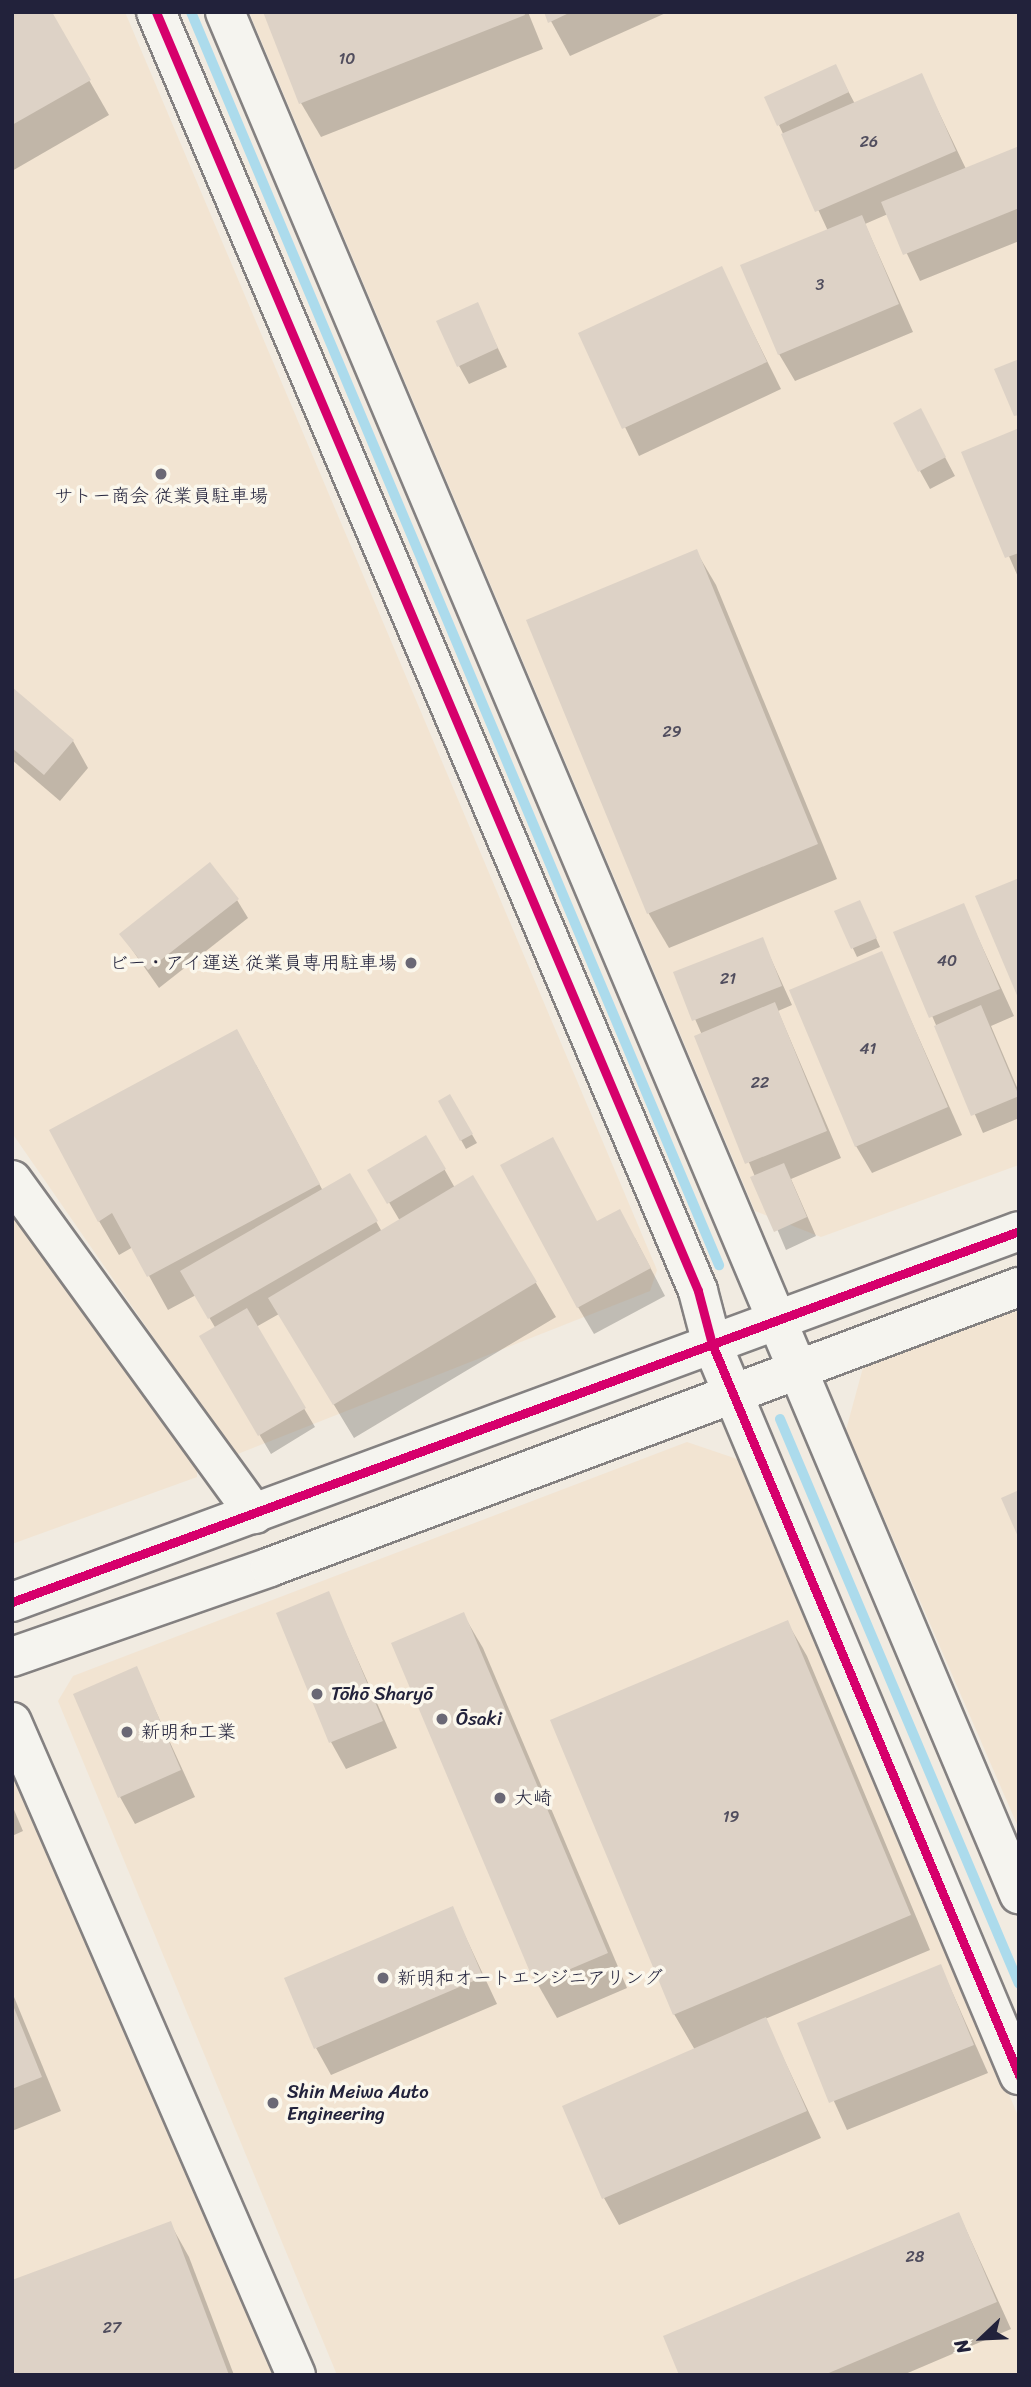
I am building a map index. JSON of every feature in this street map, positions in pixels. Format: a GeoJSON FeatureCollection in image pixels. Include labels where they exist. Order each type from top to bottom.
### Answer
{"type":"FeatureCollection","features":[{"type":"Feature","properties":{"kind":"street"},"geometry":{"type":"LineString","coordinates":[[156,12],[698,1291],[712,1344],[731,1392],[1019,2075]]}},
{"type":"Feature","properties":{"kind":"street"},"geometry":{"type":"LineString","coordinates":[[226,12],[795,1368],[1019,1894]]}},
{"type":"Feature","properties":{"kind":"street"},"geometry":{"type":"LineString","coordinates":[[12,1180],[255,1514]]}},
{"type":"Feature","properties":{"kind":"street"},"geometry":{"type":"LineString","coordinates":[[12,1602],[1019,1231]]}},
{"type":"Feature","properties":{"kind":"street"},"geometry":{"type":"LineString","coordinates":[[12,1657],[270,1567],[795,1368],[1019,1287]]}},
{"type":"Feature","properties":{"kind":"street"},"geometry":{"type":"LineString","coordinates":[[12,1722],[296,2375]]}},
{"type":"Feature","properties":{"kind":"shaded area"},"geometry":{"type":"Polygon","coordinates":[[[12,12],[125,12],[657,1270],[650,1291],[235,1455],[12,1133],[12,12]]]}},
{"type":"Feature","properties":{"kind":"shaded area"},"geometry":{"type":"Polygon","coordinates":[[[249,12],[1019,12],[1019,1165],[821,1237],[755,1211],[249,12]]]}},
{"type":"Feature","properties":{"kind":"shaded area"},"geometry":{"type":"Polygon","coordinates":[[[12,1197],[197,1455],[197,1477],[12,1544],[12,1197]]]}},
{"type":"Feature","properties":{"kind":"shaded area"},"geometry":{"type":"Polygon","coordinates":[[[1019,1310],[1019,1829],[846,1430],[864,1364],[1019,1310]]]}},
{"type":"Feature","properties":{"kind":"shaded area"},"geometry":{"type":"Polygon","coordinates":[[[687,1442],[740,1460],[1019,2118],[1019,2375],[337,2375],[58,1701],[73,1676],[687,1442]]]}},
{"type":"Feature","properties":{"kind":"shaded area"},"geometry":{"type":"Polygon","coordinates":[[[12,1760],[279,2375],[12,2375],[12,1760]]]}},
{"type":"Feature","properties":{"kind":"building"},"geometry":{"type":"Polygon","coordinates":[[[12,12],[52,12],[91,80],[12,125],[12,12]]]}},
{"type":"Feature","properties":{"kind":"building"},"geometry":{"type":"Polygon","coordinates":[[[263,12],[524,12],[525,15],[299,104],[263,12]]]}},
{"type":"Feature","properties":{"kind":"building"},"geometry":{"type":"Polygon","coordinates":[[[544,12],[571,12],[548,23],[544,12]]]}},
{"type":"Feature","properties":{"kind":"building"},"geometry":{"type":"Polygon","coordinates":[[[836,64],[849,92],[777,126],[764,97],[836,64]]]}},
{"type":"Feature","properties":{"kind":"building"},"geometry":{"type":"Polygon","coordinates":[[[922,73],[956,151],[815,212],[781,134],[922,73]]]}},
{"type":"Feature","properties":{"kind":"building"},"geometry":{"type":"Polygon","coordinates":[[[1019,146],[1019,208],[903,255],[881,202],[1019,146]]]}},
{"type":"Feature","properties":{"kind":"building"},"geometry":{"type":"Polygon","coordinates":[[[862,215],[899,304],[778,355],[740,265],[862,215]]]}},
{"type":"Feature","properties":{"kind":"building"},"geometry":{"type":"Polygon","coordinates":[[[722,266],[767,362],[622,429],[578,333],[722,266]]]}},
{"type":"Feature","properties":{"kind":"building"},"geometry":{"type":"Polygon","coordinates":[[[478,302],[498,348],[457,367],[436,321],[478,302]]]}},
{"type":"Feature","properties":{"kind":"building"},"geometry":{"type":"Polygon","coordinates":[[[1019,359],[1019,415],[1014,416],[994,369],[1019,359]]]}},
{"type":"Feature","properties":{"kind":"building"},"geometry":{"type":"Polygon","coordinates":[[[921,408],[946,457],[918,472],[893,423],[921,408]]]}},
{"type":"Feature","properties":{"kind":"building"},"geometry":{"type":"Polygon","coordinates":[[[1019,428],[1019,553],[1005,558],[961,452],[1019,428]]]}},
{"type":"Feature","properties":{"kind":"building"},"geometry":{"type":"Polygon","coordinates":[[[697,549],[818,844],[647,914],[526,620],[697,549]]]}},
{"type":"Feature","properties":{"kind":"building"},"geometry":{"type":"Polygon","coordinates":[[[12,687],[74,740],[44,775],[12,748],[12,687]]]}},
{"type":"Feature","properties":{"kind":"building"},"geometry":{"type":"Polygon","coordinates":[[[210,862],[239,899],[148,970],[119,934],[210,862]]]}},
{"type":"Feature","properties":{"kind":"building"},"geometry":{"type":"Polygon","coordinates":[[[1019,878],[1019,1000],[975,896],[1019,878]]]}},
{"type":"Feature","properties":{"kind":"building"},"geometry":{"type":"Polygon","coordinates":[[[860,900],[877,938],[851,949],[834,911],[860,900]]]}},
{"type":"Feature","properties":{"kind":"building"},"geometry":{"type":"Polygon","coordinates":[[[964,903],[1000,989],[929,1018],[893,932],[964,903]]]}},
{"type":"Feature","properties":{"kind":"building"},"geometry":{"type":"Polygon","coordinates":[[[763,937],[782,986],[692,1021],[673,972],[763,937]]]}},
{"type":"Feature","properties":{"kind":"building"},"geometry":{"type":"Polygon","coordinates":[[[882,951],[948,1107],[855,1147],[789,990],[882,951]]]}},
{"type":"Feature","properties":{"kind":"building"},"geometry":{"type":"Polygon","coordinates":[[[775,1002],[827,1131],[745,1164],[694,1036],[775,1002]]]}},
{"type":"Feature","properties":{"kind":"building"},"geometry":{"type":"Polygon","coordinates":[[[981,1005],[1019,1096],[971,1116],[934,1026],[981,1005]]]}},
{"type":"Feature","properties":{"kind":"building"},"geometry":{"type":"Polygon","coordinates":[[[237,1029],[320,1184],[147,1277],[112,1213],[98,1222],[49,1130],[237,1029]]]}},
{"type":"Feature","properties":{"kind":"building"},"geometry":{"type":"Polygon","coordinates":[[[450,1094],[473,1134],[460,1141],[438,1101],[450,1094]]]}},
{"type":"Feature","properties":{"kind":"building"},"geometry":{"type":"Polygon","coordinates":[[[426,1135],[446,1169],[387,1204],[367,1170],[426,1135]]]}},
{"type":"Feature","properties":{"kind":"building"},"geometry":{"type":"Polygon","coordinates":[[[553,1137],[597,1221],[620,1209],[651,1268],[577,1308],[500,1165],[553,1137]]]}},
{"type":"Feature","properties":{"kind":"building"},"geometry":{"type":"Polygon","coordinates":[[[784,1163],[807,1217],[774,1232],[750,1177],[784,1163]]]}},
{"type":"Feature","properties":{"kind":"building"},"geometry":{"type":"Polygon","coordinates":[[[350,1173],[378,1221],[208,1319],[180,1271],[350,1173]]]}},
{"type":"Feature","properties":{"kind":"building"},"geometry":{"type":"Polygon","coordinates":[[[473,1175],[537,1282],[333,1405],[268,1298],[473,1175]]]}},
{"type":"Feature","properties":{"kind":"building"},"geometry":{"type":"Polygon","coordinates":[[[247,1308],[306,1408],[258,1436],[199,1336],[247,1308]]]}},
{"type":"Feature","properties":{"kind":"building"},"geometry":{"type":"Polygon","coordinates":[[[1019,1490],[1019,1539],[1001,1498],[1019,1490]]]}},
{"type":"Feature","properties":{"kind":"building"},"geometry":{"type":"Polygon","coordinates":[[[329,1591],[383,1721],[329,1743],[276,1613],[329,1591]]]}},
{"type":"Feature","properties":{"kind":"building","name":"大崎"},"geometry":{"type":"Polygon","coordinates":[[[464,1612],[608,1953],[535,1984],[391,1643],[464,1612]]]}},
{"type":"Feature","properties":{"kind":"building"},"geometry":{"type":"Polygon","coordinates":[[[788,1620],[911,1915],[673,2015],[550,1720],[788,1620]]]}},
{"type":"Feature","properties":{"kind":"building","name":"新明和工業"},"geometry":{"type":"Polygon","coordinates":[[[137,1666],[181,1770],[118,1798],[73,1694],[137,1666]]]}},
{"type":"Feature","properties":{"kind":"building","name":"新明和オートエンジニアリング"},"geometry":{"type":"Polygon","coordinates":[[[453,1906],[483,1977],[314,2049],[284,1978],[453,1906]]]}},
{"type":"Feature","properties":{"kind":"building"},"geometry":{"type":"Polygon","coordinates":[[[941,1964],[974,2045],[829,2103],[797,2023],[941,1964]]]}},
{"type":"Feature","properties":{"kind":"building"},"geometry":{"type":"Polygon","coordinates":[[[12,2003],[42,2077],[12,2089],[12,2003]]]}},
{"type":"Feature","properties":{"kind":"building"},"geometry":{"type":"Polygon","coordinates":[[[766,2017],[807,2111],[602,2199],[562,2106],[766,2017]]]}},
{"type":"Feature","properties":{"kind":"building"},"geometry":{"type":"Polygon","coordinates":[[[959,2212],[997,2302],[824,2375],[679,2375],[663,2336],[959,2212]]]}},
{"type":"Feature","properties":{"kind":"building"},"geometry":{"type":"Polygon","coordinates":[[[171,2221],[229,2375],[12,2375],[12,2280],[171,2221]]]}},
{"type":"Feature","properties":{"kind":"waterway"},"geometry":{"type":"LineString","coordinates":[[191,12],[719,1265]]}},
{"type":"Feature","properties":{"kind":"waterway"},"geometry":{"type":"LineString","coordinates":[[780,1419],[1019,1984]]}},
{"type":"Feature","properties":{"kind":"cycle path"},"geometry":{"type":"LineString","coordinates":[[156,12],[698,1291],[712,1344],[1019,2075]]}},
{"type":"Feature","properties":{"kind":"cycle path"},"geometry":{"type":"LineString","coordinates":[[12,1602],[1019,1231]]}},
{"type":"Feature","properties":{"kind":"place","name":"サトー商会 従業員駐車場"},"geometry":{"type":"Point","coordinates":[161,474]}},
{"type":"Feature","properties":{"kind":"place","name":"ビー・アイ運送 従業員専用駐車場"},"geometry":{"type":"Point","coordinates":[411,963]}},
{"type":"Feature","properties":{"kind":"place","name":"Tōhō Sharyō"},"geometry":{"type":"Point","coordinates":[317,1694]}},
{"type":"Feature","properties":{"kind":"place","name":"Ōsaki"},"geometry":{"type":"Point","coordinates":[442,1719]}},
{"type":"Feature","properties":{"kind":"place","name":"新明和工業"},"geometry":{"type":"Point","coordinates":[127,1732]}},
{"type":"Feature","properties":{"kind":"place","name":"大崎"},"geometry":{"type":"Point","coordinates":[500,1798]}},
{"type":"Feature","properties":{"kind":"place","name":"新明和オートエンジニアリング"},"geometry":{"type":"Point","coordinates":[383,1978]}},
{"type":"Feature","properties":{"kind":"place","name":"Shin Meiwa Auto Engineering"},"geometry":{"type":"Point","coordinates":[273,2103]}}]}
